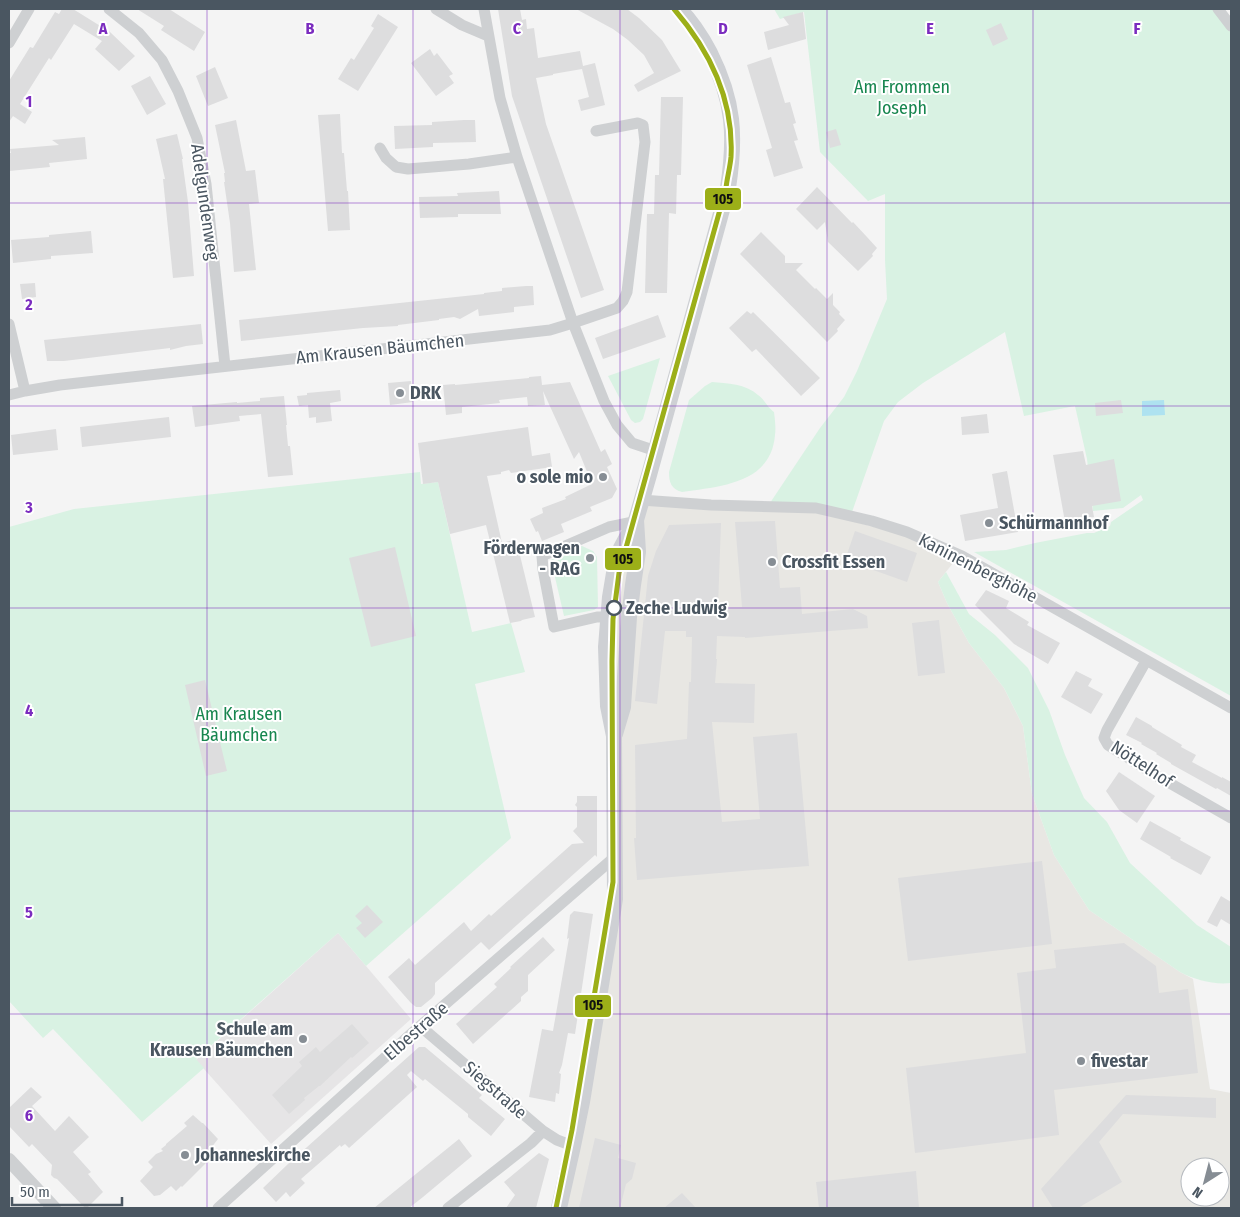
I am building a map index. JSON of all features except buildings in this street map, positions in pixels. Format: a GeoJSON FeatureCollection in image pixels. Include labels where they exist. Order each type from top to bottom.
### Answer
{"type":"FeatureCollection","features":[{"type":"Feature","properties":{"kind":"main road"},"geometry":{"type":"LineString","coordinates":[[559,1208],[573,1146],[615,899],[614,736],[608,706],[606,646],[612,581],[621,548],[636,520],[656,451],[728,188],[732,160],[733,141],[730,111],[724,84],[702,38],[691,21],[679,9]]}},
{"type":"Feature","properties":{"kind":"main road"},"geometry":{"type":"LineString","coordinates":[[614,736],[623,707],[629,617],[638,552],[636,520]]}},
{"type":"Feature","properties":{"kind":"street"},"geometry":{"type":"LineString","coordinates":[[9,43],[29,9]]}},
{"type":"Feature","properties":{"kind":"street","name":"Adelgundenweg"},"geometry":{"type":"LineString","coordinates":[[109,9],[139,32],[162,60],[178,91],[197,138],[206,184],[225,366]]}},
{"type":"Feature","properties":{"kind":"street"},"geometry":{"type":"LineString","coordinates":[[436,9],[462,25],[488,36]]}},
{"type":"Feature","properties":{"kind":"street"},"geometry":{"type":"LineString","coordinates":[[484,9],[500,98],[573,323],[604,401],[617,425],[632,443],[656,451]]}},
{"type":"Feature","properties":{"kind":"street"},"geometry":{"type":"LineString","coordinates":[[1218,9],[1231,26]]}},
{"type":"Feature","properties":{"kind":"street"},"geometry":{"type":"LineString","coordinates":[[573,323],[616,308],[623,301],[627,292],[645,133],[643,126],[638,123],[596,132]]}},
{"type":"Feature","properties":{"kind":"street"},"geometry":{"type":"LineString","coordinates":[[380,148],[386,158],[396,167],[408,169],[469,164],[518,157]]}},
{"type":"Feature","properties":{"kind":"street","name":"Am Krausen Bäumchen"},"geometry":{"type":"LineString","coordinates":[[9,395],[60,385],[550,330],[573,323]]}},
{"type":"Feature","properties":{"kind":"street"},"geometry":{"type":"LineString","coordinates":[[9,324],[25,391]]}},
{"type":"Feature","properties":{"kind":"street","name":"Kaninenberghöhe"},"geometry":{"type":"LineString","coordinates":[[641,500],[704,505],[816,508],[872,521],[907,532],[962,556],[1231,708]]}},
{"type":"Feature","properties":{"kind":"street"},"geometry":{"type":"LineString","coordinates":[[608,617],[597,617],[554,627],[542,556],[610,527],[636,520]]}},
{"type":"Feature","properties":{"kind":"street","name":"Nöttelhof"},"geometry":{"type":"LineString","coordinates":[[1146,661],[1104,738],[1108,745],[1231,818]]}},
{"type":"Feature","properties":{"kind":"street","name":"Elbestraße"},"geometry":{"type":"LineString","coordinates":[[218,1208],[420,1026],[616,856]]}},
{"type":"Feature","properties":{"kind":"street","name":"Siegstraße"},"geometry":{"type":"LineString","coordinates":[[420,1026],[543,1131],[557,1140],[573,1146]]}},
{"type":"Feature","properties":{"kind":"street"},"geometry":{"type":"LineString","coordinates":[[448,1208],[531,1143],[543,1131]]}},
{"type":"Feature","properties":{"kind":"street"},"geometry":{"type":"LineString","coordinates":[[9,1160],[54,1208]]}},
{"type":"Feature","properties":{"kind":"shaded area"},"geometry":{"type":"Polygon","coordinates":[[[642,500],[813,511],[905,535],[953,563],[938,582],[969,643],[1004,688],[1023,726],[1032,794],[1054,855],[1089,910],[1193,979],[1210,1089],[1231,1093],[1231,1208],[561,1208],[617,898],[613,648],[622,578],[642,500]]]}},
{"type":"Feature","properties":{"kind":"shaded area","name":"Schule am Krausen Bäumchen"},"geometry":{"type":"Polygon","coordinates":[[[338,933],[411,1019],[271,1144],[196,1060],[338,933]]]}},
{"type":"Feature","properties":{"kind":"green space","name":"Am Frommen Joseph"},"geometry":{"type":"Polygon","coordinates":[[[774,9],[1215,9],[1231,30],[1231,696],[974,552],[1006,550],[1094,533],[1110,526],[1111,522],[1143,500],[1141,495],[1123,508],[1093,511],[1087,459],[1075,406],[1024,416],[1005,332],[923,383],[898,402],[884,421],[852,512],[768,506],[820,428],[844,397],[887,299],[885,194],[868,201],[820,152],[804,12],[780,19],[774,9]]]}},
{"type":"Feature","properties":{"kind":"green space"},"geometry":{"type":"Polygon","coordinates":[[[660,358],[643,419],[635,423],[631,420],[608,376],[660,358]]]}},
{"type":"Feature","properties":{"kind":"green space"},"geometry":{"type":"Polygon","coordinates":[[[712,382],[748,388],[760,397],[774,412],[775,432],[771,451],[764,464],[754,473],[741,480],[682,492],[671,485],[669,472],[689,400],[712,382]]]}},
{"type":"Feature","properties":{"kind":"green space","name":"Am Krausen Bäumchen"},"geometry":{"type":"Polygon","coordinates":[[[420,472],[421,484],[438,482],[472,632],[511,623],[525,672],[475,684],[511,838],[366,966],[338,933],[196,1059],[204,1068],[142,1122],[53,1029],[43,1038],[9,1001],[9,527],[74,509],[420,472]]]}},
{"type":"Feature","properties":{"kind":"green space"},"geometry":{"type":"Polygon","coordinates":[[[582,546],[593,551],[597,557],[598,607],[594,610],[564,616],[551,560],[582,546]]]}},
{"type":"Feature","properties":{"kind":"green space"},"geometry":{"type":"Polygon","coordinates":[[[946,572],[969,614],[995,635],[1028,668],[1049,710],[1065,755],[1084,798],[1107,822],[1130,863],[1197,925],[1231,947],[1231,983],[1205,981],[1180,972],[1089,910],[1054,855],[1032,794],[1023,726],[1004,688],[969,643],[938,582],[946,572]]]}},
{"type":"Feature","properties":{"kind":"water"},"geometry":{"type":"Polygon","coordinates":[[[1164,400],[1165,415],[1142,416],[1142,401],[1164,400]]]}},
{"type":"Feature","properties":{"kind":"transit line","name":"105"},"geometry":{"type":"LineString","coordinates":[[556,1208],[572,1130],[613,882],[612,661],[613,619],[619,573],[726,188],[731,157],[731,136],[728,116],[717,78],[699,42],[674,9]]}},
{"type":"Feature","properties":{"kind":"place","name":"DRK"},"geometry":{"type":"Point","coordinates":[400,393]}},
{"type":"Feature","properties":{"kind":"place","name":"o sole mio"},"geometry":{"type":"Point","coordinates":[603,477]}},
{"type":"Feature","properties":{"kind":"place","name":"Schürmannhof"},"geometry":{"type":"Point","coordinates":[989,523]}},
{"type":"Feature","properties":{"kind":"place","name":"Förderwagen - RAG"},"geometry":{"type":"Point","coordinates":[590,558]}},
{"type":"Feature","properties":{"kind":"place","name":"Crossfit Essen"},"geometry":{"type":"Point","coordinates":[772,562]}},
{"type":"Feature","properties":{"kind":"place","name":"Zeche Ludwig"},"geometry":{"type":"Point","coordinates":[614,608]}},
{"type":"Feature","properties":{"kind":"place","name":"Schule am Krausen Bäumchen"},"geometry":{"type":"Point","coordinates":[303,1039]}},
{"type":"Feature","properties":{"kind":"place","name":"fivestar"},"geometry":{"type":"Point","coordinates":[1081,1061]}},
{"type":"Feature","properties":{"kind":"place","name":"Johanneskirche"},"geometry":{"type":"Point","coordinates":[185,1155]}}]}
